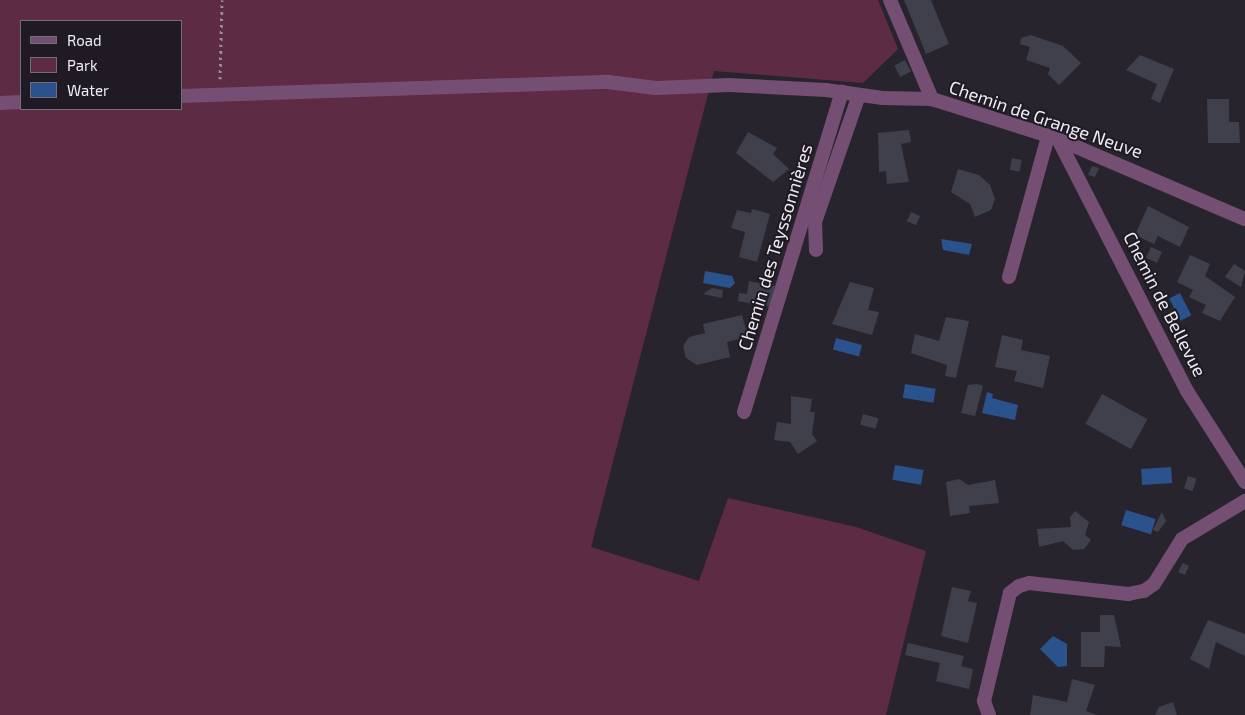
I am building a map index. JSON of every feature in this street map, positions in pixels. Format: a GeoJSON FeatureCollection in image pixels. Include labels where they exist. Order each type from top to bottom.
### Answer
{"type":"FeatureCollection","features":[{"type":"Feature","properties":{"kind":"street","name":"Chemin de Grange Neuve"},"geometry":{"type":"LineString","coordinates":[[890,0],[932,99],[1053,138],[1245,219]]}},
{"type":"Feature","properties":{"kind":"street"},"geometry":{"type":"LineString","coordinates":[[182,96],[608,82],[656,88],[729,85],[932,99]]}},
{"type":"Feature","properties":{"kind":"street","name":"Chemin des Teyssonnières"},"geometry":{"type":"LineString","coordinates":[[744,412],[842,92]]}},
{"type":"Feature","properties":{"kind":"street","name":"Chemin des Teyssonnières"},"geometry":{"type":"LineString","coordinates":[[816,250],[815,222],[859,95]]}},
{"type":"Feature","properties":{"kind":"street"},"geometry":{"type":"LineString","coordinates":[[0,103],[20,102]]}},
{"type":"Feature","properties":{"kind":"street"},"geometry":{"type":"LineString","coordinates":[[1009,278],[1053,138]]}},
{"type":"Feature","properties":{"kind":"street","name":"Chemin de Bellevue"},"geometry":{"type":"LineString","coordinates":[[1053,138],[1187,391],[1245,482]]}},
{"type":"Feature","properties":{"kind":"street"},"geometry":{"type":"LineString","coordinates":[[989,715],[984,701],[1010,593],[1019,586],[1029,583],[1128,594],[1144,591],[1154,584],[1182,539],[1245,501]]}},
{"type":"Feature","properties":{"kind":"path"},"geometry":{"type":"LineString","coordinates":[[219,95],[222,0]]}},
{"type":"Feature","properties":{"kind":"green space"},"geometry":{"type":"Polygon","coordinates":[[[0,0],[878,0],[898,49],[863,83],[714,71],[591,547],[699,581],[728,498],[856,527],[926,551],[886,715],[0,715],[0,0]]]}},
{"type":"Feature","properties":{"kind":"water"},"geometry":{"type":"Polygon","coordinates":[[[941,239],[972,244],[969,255],[943,250],[941,239]]]}},
{"type":"Feature","properties":{"kind":"water"},"geometry":{"type":"Polygon","coordinates":[[[705,271],[732,276],[735,283],[730,288],[703,283],[705,271]]]}},
{"type":"Feature","properties":{"kind":"water"},"geometry":{"type":"Polygon","coordinates":[[[1180,293],[1191,315],[1181,321],[1169,298],[1180,293]]]}},
{"type":"Feature","properties":{"kind":"water"},"geometry":{"type":"Polygon","coordinates":[[[836,338],[862,345],[859,357],[833,350],[836,338]]]}},
{"type":"Feature","properties":{"kind":"water"},"geometry":{"type":"Polygon","coordinates":[[[905,384],[936,389],[933,403],[903,398],[905,384]]]}},
{"type":"Feature","properties":{"kind":"water"},"geometry":{"type":"Polygon","coordinates":[[[987,392],[993,394],[992,398],[1018,405],[1015,420],[982,413],[987,392]]]}},
{"type":"Feature","properties":{"kind":"water"},"geometry":{"type":"Polygon","coordinates":[[[895,465],[924,470],[921,485],[892,480],[895,465]]]}},
{"type":"Feature","properties":{"kind":"water"},"geometry":{"type":"Polygon","coordinates":[[[1171,467],[1172,483],[1142,485],[1141,469],[1171,467]]]}},
{"type":"Feature","properties":{"kind":"water"},"geometry":{"type":"Polygon","coordinates":[[[1126,510],[1156,519],[1151,534],[1121,525],[1126,510]]]}},
{"type":"Feature","properties":{"kind":"water"},"geometry":{"type":"Polygon","coordinates":[[[1053,636],[1067,644],[1067,666],[1058,667],[1040,649],[1053,636]]]}},
{"type":"Feature","properties":{"kind":"building"},"geometry":{"type":"Polygon","coordinates":[[[904,0],[931,0],[949,44],[926,54],[904,0]]]}},
{"type":"Feature","properties":{"kind":"building"},"geometry":{"type":"Polygon","coordinates":[[[1031,35],[1063,46],[1081,63],[1059,85],[1048,74],[1050,68],[1026,60],[1030,47],[1020,44],[1021,38],[1031,35]]]}},
{"type":"Feature","properties":{"kind":"building"},"geometry":{"type":"Polygon","coordinates":[[[1140,55],[1174,69],[1160,103],[1151,99],[1157,84],[1126,70],[1140,55]]]}},
{"type":"Feature","properties":{"kind":"building"},"geometry":{"type":"Polygon","coordinates":[[[905,60],[911,72],[900,77],[894,65],[905,60]]]}},
{"type":"Feature","properties":{"kind":"building"},"geometry":{"type":"Polygon","coordinates":[[[1207,99],[1229,99],[1229,122],[1239,122],[1240,143],[1208,143],[1207,99]]]}},
{"type":"Feature","properties":{"kind":"building"},"geometry":{"type":"Polygon","coordinates":[[[909,130],[911,142],[901,144],[909,182],[887,184],[886,171],[879,172],[878,133],[909,130]]]}},
{"type":"Feature","properties":{"kind":"building"},"geometry":{"type":"Polygon","coordinates":[[[748,132],[777,148],[773,154],[789,169],[773,182],[736,153],[748,132]]]}},
{"type":"Feature","properties":{"kind":"building"},"geometry":{"type":"Polygon","coordinates":[[[1012,158],[1022,160],[1020,172],[1010,170],[1012,158]]]}},
{"type":"Feature","properties":{"kind":"building"},"geometry":{"type":"Polygon","coordinates":[[[1092,166],[1099,168],[1095,177],[1088,175],[1092,166]]]}},
{"type":"Feature","properties":{"kind":"building"},"geometry":{"type":"Polygon","coordinates":[[[958,169],[979,175],[990,185],[995,199],[991,210],[975,217],[970,204],[951,192],[958,169]]]}},
{"type":"Feature","properties":{"kind":"building"},"geometry":{"type":"Polygon","coordinates":[[[1148,206],[1189,227],[1180,247],[1158,236],[1154,244],[1135,235],[1148,206]]]}},
{"type":"Feature","properties":{"kind":"building"},"geometry":{"type":"Polygon","coordinates":[[[752,209],[770,214],[757,262],[739,257],[745,232],[731,228],[737,210],[751,213],[752,209]]]}},
{"type":"Feature","properties":{"kind":"building"},"geometry":{"type":"Polygon","coordinates":[[[911,212],[920,216],[916,225],[907,221],[911,212]]]}},
{"type":"Feature","properties":{"kind":"building"},"geometry":{"type":"Polygon","coordinates":[[[1151,247],[1162,252],[1157,263],[1146,258],[1151,247]]]}},
{"type":"Feature","properties":{"kind":"building"},"geometry":{"type":"Polygon","coordinates":[[[1190,255],[1210,264],[1205,276],[1235,297],[1220,321],[1202,313],[1206,305],[1189,297],[1193,290],[1177,282],[1190,255]]]}},
{"type":"Feature","properties":{"kind":"building"},"geometry":{"type":"Polygon","coordinates":[[[1234,264],[1245,271],[1241,287],[1225,277],[1234,264]]]}},
{"type":"Feature","properties":{"kind":"building"},"geometry":{"type":"Polygon","coordinates":[[[749,281],[775,286],[771,307],[738,301],[739,293],[747,294],[749,281]]]}},
{"type":"Feature","properties":{"kind":"building"},"geometry":{"type":"Polygon","coordinates":[[[850,282],[874,288],[868,310],[879,312],[872,335],[832,324],[850,282]]]}},
{"type":"Feature","properties":{"kind":"building"},"geometry":{"type":"Polygon","coordinates":[[[712,288],[723,290],[722,298],[703,294],[712,288]]]}},
{"type":"Feature","properties":{"kind":"building"},"geometry":{"type":"Polygon","coordinates":[[[742,315],[748,337],[727,342],[730,357],[697,365],[686,358],[683,346],[689,337],[705,333],[703,324],[742,315]]]}},
{"type":"Feature","properties":{"kind":"building"},"geometry":{"type":"Polygon","coordinates":[[[946,317],[969,321],[956,378],[945,376],[947,365],[911,353],[915,334],[939,341],[946,317]]]}},
{"type":"Feature","properties":{"kind":"building"},"geometry":{"type":"Polygon","coordinates":[[[1002,335],[1023,340],[1021,350],[1050,356],[1043,388],[1014,381],[1017,371],[995,367],[1002,335]]]}},
{"type":"Feature","properties":{"kind":"building"},"geometry":{"type":"Polygon","coordinates":[[[977,384],[983,386],[975,416],[961,413],[968,385],[977,384]]]}},
{"type":"Feature","properties":{"kind":"building"},"geometry":{"type":"Polygon","coordinates":[[[1102,394],[1147,419],[1131,449],[1086,424],[1102,394]]]}},
{"type":"Feature","properties":{"kind":"building"},"geometry":{"type":"Polygon","coordinates":[[[791,396],[812,399],[810,412],[815,412],[812,434],[817,441],[798,454],[790,442],[774,440],[777,422],[791,424],[791,396]]]}},
{"type":"Feature","properties":{"kind":"building"},"geometry":{"type":"Polygon","coordinates":[[[863,414],[878,418],[876,429],[860,425],[863,414]]]}},
{"type":"Feature","properties":{"kind":"building"},"geometry":{"type":"Polygon","coordinates":[[[1188,476],[1197,479],[1193,491],[1184,488],[1188,476]]]}},
{"type":"Feature","properties":{"kind":"building"},"geometry":{"type":"Polygon","coordinates":[[[959,479],[968,485],[995,480],[999,503],[969,506],[970,513],[950,516],[946,482],[959,479]]]}},
{"type":"Feature","properties":{"kind":"building"},"geometry":{"type":"Polygon","coordinates":[[[1075,511],[1089,522],[1085,535],[1091,540],[1084,549],[1073,550],[1063,541],[1039,547],[1037,529],[1071,527],[1070,517],[1075,511]]]}},
{"type":"Feature","properties":{"kind":"building"},"geometry":{"type":"Polygon","coordinates":[[[1162,512],[1166,521],[1158,532],[1153,530],[1162,512]]]}},
{"type":"Feature","properties":{"kind":"building"},"geometry":{"type":"Polygon","coordinates":[[[1183,563],[1189,566],[1185,575],[1178,572],[1183,563]]]}},
{"type":"Feature","properties":{"kind":"building"},"geometry":{"type":"Polygon","coordinates":[[[952,587],[971,591],[968,601],[977,603],[968,643],[941,636],[952,587]]]}},
{"type":"Feature","properties":{"kind":"building"},"geometry":{"type":"Polygon","coordinates":[[[1100,615],[1114,615],[1121,647],[1105,646],[1104,667],[1081,667],[1081,632],[1100,632],[1100,615]]]}},
{"type":"Feature","properties":{"kind":"building"},"geometry":{"type":"Polygon","coordinates":[[[1208,620],[1245,634],[1245,656],[1216,642],[1209,669],[1190,659],[1208,620]]]}},
{"type":"Feature","properties":{"kind":"building"},"geometry":{"type":"Polygon","coordinates":[[[908,643],[964,656],[961,666],[973,669],[969,689],[936,681],[940,663],[905,655],[908,643]]]}},
{"type":"Feature","properties":{"kind":"building"},"geometry":{"type":"Polygon","coordinates":[[[1072,679],[1095,685],[1086,711],[1097,715],[1030,715],[1033,695],[1067,702],[1072,679]]]}},
{"type":"Feature","properties":{"kind":"building"},"geometry":{"type":"Polygon","coordinates":[[[1173,702],[1177,715],[1155,715],[1159,707],[1173,702]]]}}]}
